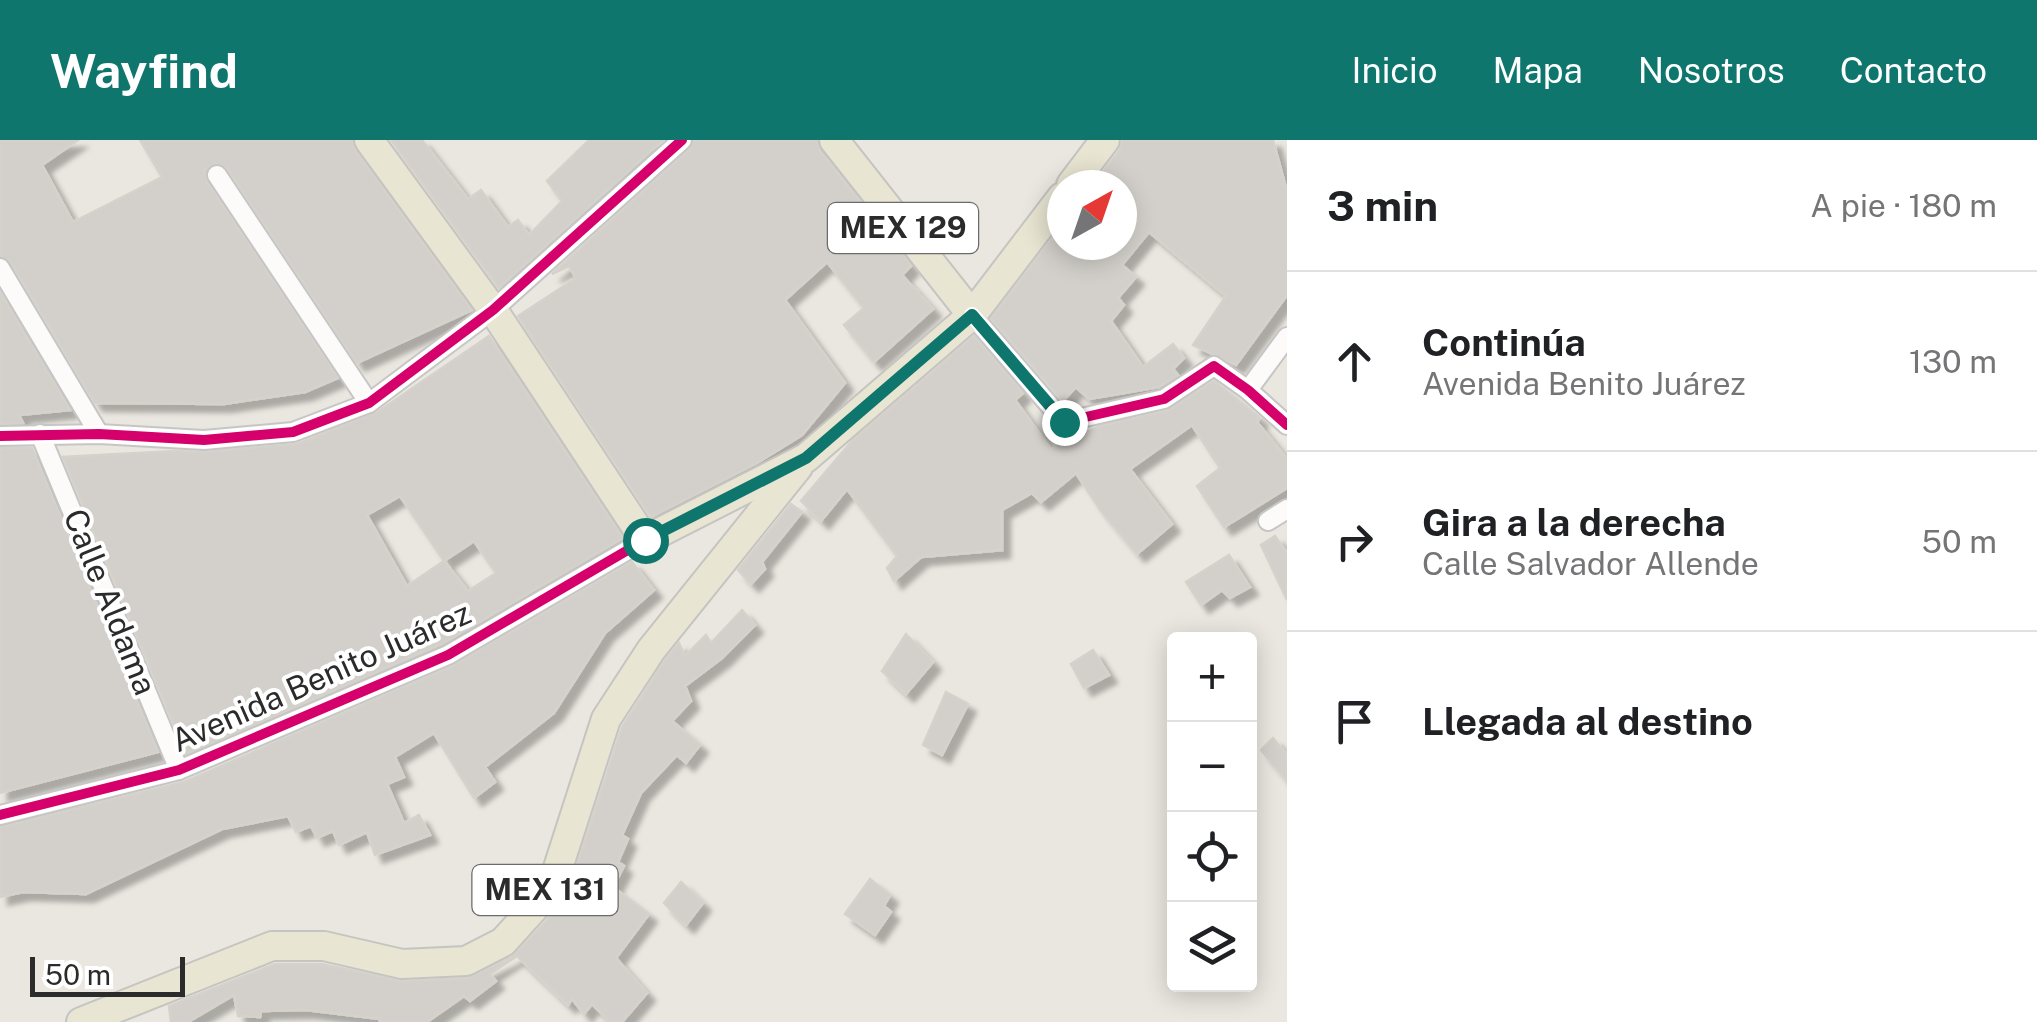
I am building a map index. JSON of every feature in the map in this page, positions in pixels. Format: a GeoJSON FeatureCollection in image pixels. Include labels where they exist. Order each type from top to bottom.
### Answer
{"type":"FeatureCollection","features":[{"type":"Feature","properties":{"kind":"main road"},"geometry":{"type":"LineString","coordinates":[[369,140],[493,310],[645,540]]}},
{"type":"Feature","properties":{"kind":"main road","name":"MEX 129"},"geometry":{"type":"LineString","coordinates":[[834,140],[972,315]]}},
{"type":"Feature","properties":{"kind":"main road"},"geometry":{"type":"LineString","coordinates":[[1082,170],[1105,140]]}},
{"type":"Feature","properties":{"kind":"main road","name":"Avenida Benito Juárez"},"geometry":{"type":"LineString","coordinates":[[645,540],[806,458],[972,315],[1047,217]]}},
{"type":"Feature","properties":{"kind":"main road","name":"MEX 131"},"geometry":{"type":"LineString","coordinates":[[81,1022],[272,946],[324,946],[402,964],[466,961],[503,942],[533,910],[556,874],[606,719],[651,650],[806,458]]}},
{"type":"Feature","properties":{"kind":"street"},"geometry":{"type":"LineString","coordinates":[[0,436],[99,434],[204,440],[292,432],[369,403],[493,310],[682,140]]}},
{"type":"Feature","properties":{"kind":"street"},"geometry":{"type":"LineString","coordinates":[[217,174],[369,403]]}},
{"type":"Feature","properties":{"kind":"street"},"geometry":{"type":"LineString","coordinates":[[0,268],[99,434]]}},
{"type":"Feature","properties":{"kind":"street"},"geometry":{"type":"LineString","coordinates":[[972,315],[1064,422],[1164,399],[1214,366],[1287,425]]}},
{"type":"Feature","properties":{"kind":"street"},"geometry":{"type":"LineString","coordinates":[[1248,390],[1287,337]]}},
{"type":"Feature","properties":{"kind":"street","name":"Calle Aldama"},"geometry":{"type":"LineString","coordinates":[[40,434],[179,770]]}},
{"type":"Feature","properties":{"kind":"street"},"geometry":{"type":"LineString","coordinates":[[1268,521],[1287,509]]}},
{"type":"Feature","properties":{"kind":"street","name":"Avenida Benito Juárez"},"geometry":{"type":"LineString","coordinates":[[0,815],[179,770],[448,654],[645,540]]}},
{"type":"Feature","properties":{"kind":"building"},"geometry":{"type":"Polygon","coordinates":[[[0,140],[78,140],[42,165],[73,222],[162,177],[140,140],[352,140],[355,150],[472,310],[357,363],[227,168],[215,163],[205,170],[207,182],[338,378],[305,392],[224,404],[95,403],[11,262],[0,256],[0,140]]]}},
{"type":"Feature","properties":{"kind":"building"},"geometry":{"type":"Polygon","coordinates":[[[391,140],[422,140],[468,199],[481,190],[508,227],[518,220],[529,235],[562,201],[547,181],[589,140],[663,140],[499,288],[391,140]]]}},
{"type":"Feature","properties":{"kind":"building"},"geometry":{"type":"Polygon","coordinates":[[[694,140],[817,140],[820,151],[911,266],[902,275],[933,309],[874,362],[844,325],[864,308],[827,262],[785,300],[845,383],[802,435],[757,463],[651,517],[518,316],[576,278],[569,266],[552,274],[690,149],[694,140]]]}},
{"type":"Feature","properties":{"kind":"building"},"geometry":{"type":"Polygon","coordinates":[[[1123,140],[1273,140],[1287,192],[1287,295],[1236,365],[1193,345],[1226,296],[1149,232],[1137,247],[1137,170],[1104,170],[1123,140]]]}},
{"type":"Feature","properties":{"kind":"building"},"geometry":{"type":"Polygon","coordinates":[[[1047,245],[1047,260],[1126,260],[1122,265],[1136,277],[1118,298],[1124,305],[1111,321],[1143,367],[1173,344],[1184,358],[1173,369],[1178,375],[1159,387],[1089,399],[1076,387],[1063,401],[991,318],[1047,245]]]}},
{"type":"Feature","properties":{"kind":"building"},"geometry":{"type":"Polygon","coordinates":[[[0,292],[70,410],[19,415],[23,423],[0,424],[0,292]]]}},
{"type":"Feature","properties":{"kind":"building"},"geometry":{"type":"Polygon","coordinates":[[[489,336],[623,538],[442,644],[186,754],[63,457],[297,444],[376,413],[489,336]],[[400,496],[367,515],[407,586],[444,561],[400,496]],[[474,541],[444,561],[468,591],[496,573],[474,541]]]}},
{"type":"Feature","properties":{"kind":"building"},"geometry":{"type":"Polygon","coordinates":[[[974,336],[1023,393],[1015,400],[1051,449],[1100,426],[1167,411],[1214,381],[1260,418],[1257,422],[1287,459],[1287,488],[1224,527],[1197,486],[1220,468],[1192,425],[1130,469],[1172,524],[1137,554],[1076,473],[1041,502],[1032,493],[1002,510],[1002,550],[921,557],[894,581],[887,568],[897,556],[847,489],[821,521],[801,501],[852,441],[974,336]]]}},
{"type":"Feature","properties":{"kind":"building"},"geometry":{"type":"Polygon","coordinates":[[[0,448],[32,448],[158,752],[0,793],[0,448]]]}},
{"type":"Feature","properties":{"kind":"building"},"geometry":{"type":"Polygon","coordinates":[[[791,504],[802,512],[762,562],[765,569],[751,584],[738,570],[791,504]]]}},
{"type":"Feature","properties":{"kind":"building"},"geometry":{"type":"Polygon","coordinates":[[[1275,536],[1287,553],[1287,600],[1261,545],[1275,536]]]}},
{"type":"Feature","properties":{"kind":"building"},"geometry":{"type":"Polygon","coordinates":[[[1229,555],[1250,587],[1230,598],[1222,590],[1201,605],[1186,582],[1229,555]]]}},
{"type":"Feature","properties":{"kind":"building"},"geometry":{"type":"Polygon","coordinates":[[[632,562],[654,590],[605,633],[554,713],[485,767],[495,782],[474,798],[434,733],[395,757],[404,777],[387,784],[404,823],[419,815],[430,835],[375,855],[367,832],[339,845],[333,831],[317,838],[311,826],[296,832],[288,816],[222,829],[86,894],[23,892],[0,897],[0,827],[184,782],[453,666],[632,562]]]}},
{"type":"Feature","properties":{"kind":"building"},"geometry":{"type":"Polygon","coordinates":[[[742,610],[755,625],[722,658],[685,686],[691,701],[672,721],[700,745],[686,763],[677,755],[641,793],[622,835],[628,839],[618,862],[624,866],[613,887],[649,914],[616,958],[647,993],[622,1022],[610,1022],[592,1004],[584,1014],[572,999],[568,1005],[517,956],[490,974],[496,981],[470,1001],[464,996],[427,1022],[380,1022],[306,1010],[238,1016],[234,995],[188,1022],[171,1022],[169,1006],[275,964],[322,964],[403,981],[468,978],[512,957],[546,921],[571,883],[622,727],[665,660],[679,643],[685,656],[706,635],[711,643],[742,610]]]}},
{"type":"Feature","properties":{"kind":"building"},"geometry":{"type":"Polygon","coordinates":[[[906,634],[933,662],[906,694],[882,671],[906,634]]]}},
{"type":"Feature","properties":{"kind":"building"},"geometry":{"type":"Polygon","coordinates":[[[1093,650],[1109,675],[1084,688],[1071,664],[1093,650]]]}},
{"type":"Feature","properties":{"kind":"building"},"geometry":{"type":"Polygon","coordinates":[[[946,692],[968,704],[942,755],[923,745],[946,692]]]}},
{"type":"Feature","properties":{"kind":"building"},"geometry":{"type":"Polygon","coordinates":[[[1273,738],[1287,755],[1287,781],[1261,750],[1273,738]]]}},
{"type":"Feature","properties":{"kind":"building"},"geometry":{"type":"Polygon","coordinates":[[[870,879],[890,895],[884,906],[891,912],[875,935],[845,914],[870,879]]]}},
{"type":"Feature","properties":{"kind":"building"},"geometry":{"type":"Polygon","coordinates":[[[681,882],[703,903],[686,925],[664,903],[681,882]]]}},
{"type":"Feature","properties":{"kind":"cycle path"},"geometry":{"type":"LineString","coordinates":[[0,436],[99,434],[204,440],[293,432],[369,403],[493,310],[682,140]]}},
{"type":"Feature","properties":{"kind":"cycle path"},"geometry":{"type":"LineString","coordinates":[[972,315],[1064,422],[1164,399],[1214,366],[1287,425]]}},
{"type":"Feature","properties":{"kind":"cycle path"},"geometry":{"type":"LineString","coordinates":[[0,815],[179,770],[448,655],[645,540]]}},
{"type":"Feature","properties":{"kind":"route"},"geometry":{"type":"LineString","coordinates":[[645,540],[806,458],[972,315],[1064,422]]}}]}
